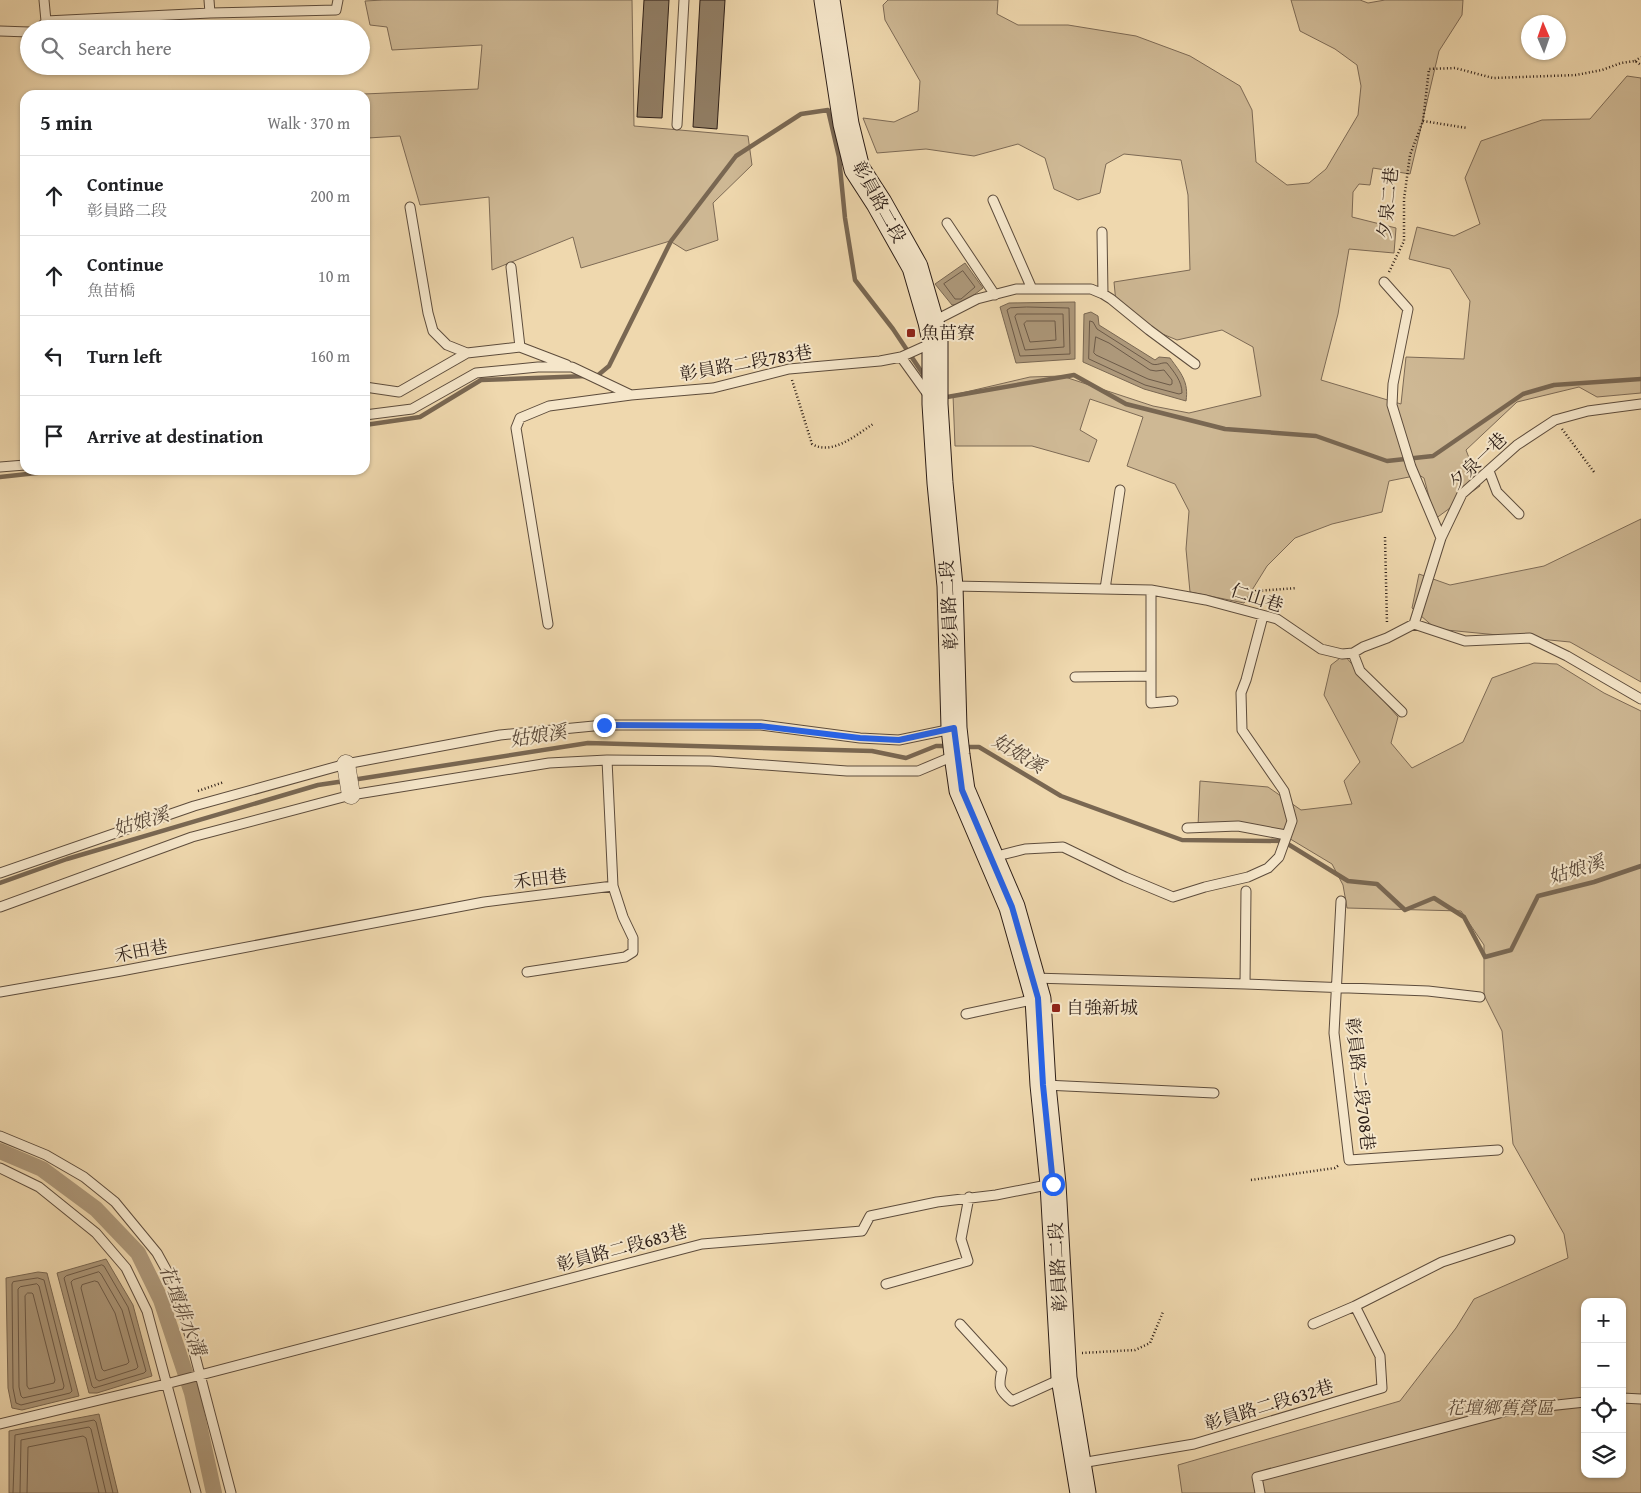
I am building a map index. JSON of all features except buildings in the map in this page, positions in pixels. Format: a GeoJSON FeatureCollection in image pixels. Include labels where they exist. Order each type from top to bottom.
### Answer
{"type":"FeatureCollection","features":[{"type":"Feature","properties":{"kind":"main road","name":"彰員路二段"},"geometry":{"type":"LineString","coordinates":[[827,0],[846,124],[856,169],[879,203],[915,267],[933,332],[940,483],[950,586],[954,728],[957,755],[962,790],[1012,907],[1035,988],[1053,1184],[1064,1366],[1083,1493]]}},
{"type":"Feature","properties":{"kind":"street"},"geometry":{"type":"LineString","coordinates":[[346,764],[351,795]]}},
{"type":"Feature","properties":{"kind":"lane"},"geometry":{"type":"LineString","coordinates":[[44,0],[46,20]]}},
{"type":"Feature","properties":{"kind":"lane"},"geometry":{"type":"LineString","coordinates":[[209,0],[210,13]]}},
{"type":"Feature","properties":{"kind":"lane"},"geometry":{"type":"LineString","coordinates":[[66,20],[210,13],[336,10],[338,0]]}},
{"type":"Feature","properties":{"kind":"lane"},"geometry":{"type":"LineString","coordinates":[[676,125],[684,0]]}},
{"type":"Feature","properties":{"kind":"lane"},"geometry":{"type":"LineString","coordinates":[[0,31],[20,32]]}},
{"type":"Feature","properties":{"kind":"lane"},"geometry":{"type":"LineString","coordinates":[[993,200],[1032,289]]}},
{"type":"Feature","properties":{"kind":"lane"},"geometry":{"type":"LineString","coordinates":[[410,207],[428,313],[434,331],[447,345],[467,353]]}},
{"type":"Feature","properties":{"kind":"lane"},"geometry":{"type":"LineString","coordinates":[[947,223],[995,294]]}},
{"type":"Feature","properties":{"kind":"lane"},"geometry":{"type":"LineString","coordinates":[[1102,232],[1104,294],[1196,364]]}},
{"type":"Feature","properties":{"kind":"lane"},"geometry":{"type":"LineString","coordinates":[[511,267],[520,346]]}},
{"type":"Feature","properties":{"kind":"lane"},"geometry":{"type":"LineString","coordinates":[[1384,282],[1408,309],[1393,384],[1392,405],[1411,468],[1441,538]]}},
{"type":"Feature","properties":{"kind":"lane","name":"彰員路二段783巷"},"geometry":{"type":"LineString","coordinates":[[548,624],[516,428],[520,418],[549,406],[631,395],[713,388],[789,369],[880,361],[901,357],[977,299],[1016,289],[1091,289],[1104,294]]}},
{"type":"Feature","properties":{"kind":"lane"},"geometry":{"type":"LineString","coordinates":[[370,388],[399,392],[467,353],[520,346],[572,367],[631,395]]}},
{"type":"Feature","properties":{"kind":"lane"},"geometry":{"type":"LineString","coordinates":[[901,357],[935,389]]}},
{"type":"Feature","properties":{"kind":"lane"},"geometry":{"type":"LineString","coordinates":[[370,414],[412,409],[476,374],[538,367],[572,367]]}},
{"type":"Feature","properties":{"kind":"lane","name":"夕泉一巷"},"geometry":{"type":"LineString","coordinates":[[1414,624],[1441,538],[1462,494],[1517,446],[1555,420],[1588,411],[1641,404]]}},
{"type":"Feature","properties":{"kind":"lane"},"geometry":{"type":"LineString","coordinates":[[0,468],[20,466]]}},
{"type":"Feature","properties":{"kind":"lane"},"geometry":{"type":"LineString","coordinates":[[1489,471],[1497,492],[1519,514]]}},
{"type":"Feature","properties":{"kind":"lane"},"geometry":{"type":"LineString","coordinates":[[1105,589],[1120,490]]}},
{"type":"Feature","properties":{"kind":"lane","name":"仁山巷"},"geometry":{"type":"LineString","coordinates":[[950,586],[1151,590],[1206,600],[1277,619],[1321,649],[1342,654],[1353,653]]}},
{"type":"Feature","properties":{"kind":"lane"},"geometry":{"type":"LineString","coordinates":[[1151,590],[1151,702],[1173,701]]}},
{"type":"Feature","properties":{"kind":"lane"},"geometry":{"type":"LineString","coordinates":[[991,857],[1024,849],[1064,847],[1125,877],[1173,897],[1248,877],[1268,868],[1279,857],[1292,821],[1284,791],[1242,730],[1241,693],[1263,616]]}},
{"type":"Feature","properties":{"kind":"lane"},"geometry":{"type":"LineString","coordinates":[[1402,712],[1360,671],[1353,653],[1414,624],[1465,641],[1530,638],[1567,656],[1641,699]]}},
{"type":"Feature","properties":{"kind":"lane"},"geometry":{"type":"LineString","coordinates":[[1075,677],[1151,676]]}},
{"type":"Feature","properties":{"kind":"lane"},"geometry":{"type":"LineString","coordinates":[[0,874],[194,806],[346,764],[500,735],[604,725],[760,726],[860,738],[899,740],[954,728]]}},
{"type":"Feature","properties":{"kind":"lane"},"geometry":{"type":"LineString","coordinates":[[0,907],[192,837],[351,795],[550,764],[607,760],[710,761],[847,771],[918,771],[957,755]]}},
{"type":"Feature","properties":{"kind":"lane"},"geometry":{"type":"LineString","coordinates":[[526,972],[625,957],[633,952],[633,938],[623,917],[613,886],[607,760]]}},
{"type":"Feature","properties":{"kind":"lane"},"geometry":{"type":"LineString","coordinates":[[1187,828],[1238,826],[1286,835]]}},
{"type":"Feature","properties":{"kind":"lane","name":"禾田巷"},"geometry":{"type":"LineString","coordinates":[[0,992],[130,970],[484,902],[613,886]]}},
{"type":"Feature","properties":{"kind":"lane"},"geometry":{"type":"LineString","coordinates":[[1245,984],[1246,892]]}},
{"type":"Feature","properties":{"kind":"lane","name":"彰員路二段708巷"},"geometry":{"type":"LineString","coordinates":[[1341,901],[1334,1033],[1349,1160],[1498,1150]]}},
{"type":"Feature","properties":{"kind":"lane"},"geometry":{"type":"LineString","coordinates":[[966,1014],[1035,988],[1245,984],[1428,991],[1480,997]]}},
{"type":"Feature","properties":{"kind":"lane"},"geometry":{"type":"LineString","coordinates":[[1043,1085],[1214,1093]]}},
{"type":"Feature","properties":{"kind":"lane"},"geometry":{"type":"LineString","coordinates":[[0,1136],[46,1155],[84,1177],[115,1202],[157,1253],[178,1292],[231,1493]]}},
{"type":"Feature","properties":{"kind":"lane"},"geometry":{"type":"LineString","coordinates":[[0,1168],[39,1188],[96,1232],[126,1268],[147,1311],[196,1493]]}},
{"type":"Feature","properties":{"kind":"lane","name":"彰員路二段683巷"},"geometry":{"type":"LineString","coordinates":[[200,1375],[702,1244],[862,1231],[870,1216],[937,1202],[1053,1184]]}},
{"type":"Feature","properties":{"kind":"lane"},"geometry":{"type":"LineString","coordinates":[[886,1284],[968,1261],[962,1239],[969,1197]]}},
{"type":"Feature","properties":{"kind":"lane"},"geometry":{"type":"LineString","coordinates":[[1313,1324],[1355,1306],[1442,1262],[1510,1240]]}},
{"type":"Feature","properties":{"kind":"lane","name":"彰員路二段632巷"},"geometry":{"type":"LineString","coordinates":[[1078,1464],[1194,1444],[1382,1388],[1380,1356],[1355,1306]]}},
{"type":"Feature","properties":{"kind":"lane"},"geometry":{"type":"LineString","coordinates":[[960,1324],[1002,1370],[999,1382],[1002,1392],[1012,1401],[1064,1366]]}},
{"type":"Feature","properties":{"kind":"lane"},"geometry":{"type":"LineString","coordinates":[[0,1424],[200,1375]]}},
{"type":"Feature","properties":{"kind":"lane"},"geometry":{"type":"LineString","coordinates":[[1626,1398],[1641,1399]]}},
{"type":"Feature","properties":{"kind":"lane"},"geometry":{"type":"LineString","coordinates":[[1260,1493],[1257,1477],[1511,1410],[1581,1402]]}},
{"type":"Feature","properties":{"kind":"path"},"geometry":{"type":"LineString","coordinates":[[1641,57],[1635,60],[1641,65]]}},
{"type":"Feature","properties":{"kind":"path","name":"夕泉二巷"},"geometry":{"type":"LineString","coordinates":[[1384,282],[1404,241],[1404,199],[1410,155],[1423,121],[1429,69],[1454,68],[1493,78],[1576,75],[1602,70],[1621,62],[1635,60]]}},
{"type":"Feature","properties":{"kind":"path"},"geometry":{"type":"LineString","coordinates":[[1423,121],[1467,128]]}},
{"type":"Feature","properties":{"kind":"path"},"geometry":{"type":"LineString","coordinates":[[789,369],[812,444],[818,448],[840,445],[873,424]]}},
{"type":"Feature","properties":{"kind":"path"},"geometry":{"type":"LineString","coordinates":[[1555,420],[1594,472]]}},
{"type":"Feature","properties":{"kind":"path"},"geometry":{"type":"LineString","coordinates":[[1385,537],[1387,638]]}},
{"type":"Feature","properties":{"kind":"path"},"geometry":{"type":"LineString","coordinates":[[1240,608],[1256,590],[1297,588]]}},
{"type":"Feature","properties":{"kind":"path"},"geometry":{"type":"LineString","coordinates":[[1251,1180],[1335,1168],[1349,1160]]}},
{"type":"Feature","properties":{"kind":"path"},"geometry":{"type":"LineString","coordinates":[[1064,1366],[1135,1350],[1150,1343],[1163,1312]]}},
{"type":"Feature","properties":{"kind":"green space"},"geometry":{"type":"Polygon","coordinates":[[[632,0],[634,126],[748,136],[752,165],[713,203],[718,240],[686,251],[670,241],[581,268],[573,237],[492,270],[489,197],[420,205],[400,136],[370,138],[370,94],[478,89],[482,45],[392,50],[387,27],[370,25],[365,1],[632,0]]]}},
{"type":"Feature","properties":{"kind":"green space"},"geometry":{"type":"Polygon","coordinates":[[[888,0],[998,0],[997,14],[1018,25],[1068,25],[1136,36],[1190,56],[1240,86],[1252,110],[1256,162],[1287,185],[1309,183],[1326,169],[1358,115],[1361,86],[1357,65],[1335,49],[1300,31],[1291,0],[1360,0],[1368,3],[1385,0],[1463,0],[1462,15],[1439,51],[1410,174],[1373,168],[1370,185],[1359,184],[1353,192],[1352,217],[1396,228],[1394,253],[1349,249],[1338,314],[1321,380],[1401,404],[1406,357],[1464,359],[1470,301],[1450,269],[1409,259],[1417,227],[1454,236],[1480,224],[1465,178],[1481,141],[1542,120],[1590,119],[1627,76],[1641,78],[1641,393],[1597,397],[1579,387],[1517,402],[1466,450],[1480,486],[1435,519],[1424,478],[1419,475],[1389,481],[1382,512],[1332,524],[1295,538],[1267,566],[1244,603],[1190,592],[1186,549],[1189,511],[1175,484],[1127,466],[1143,417],[1090,399],[1080,430],[1097,440],[1089,462],[1032,446],[955,446],[953,395],[1030,377],[1062,376],[1153,406],[1189,413],[1261,396],[1253,347],[1222,330],[1177,340],[1143,326],[1116,303],[1114,282],[1190,270],[1188,195],[1181,160],[1124,154],[1106,164],[1100,193],[1078,200],[1054,189],[1045,158],[1018,144],[974,156],[926,149],[877,153],[863,118],[894,122],[918,111],[920,81],[885,20],[883,5],[888,0]]]}},
{"type":"Feature","properties":{"kind":"green space"},"geometry":{"type":"Polygon","coordinates":[[[1641,519],[1641,682],[1570,642],[1436,629],[1412,608],[1419,574],[1450,585],[1544,566],[1641,519]]]}},
{"type":"Feature","properties":{"kind":"green space","name":"花壇鄉舊營區"},"geometry":{"type":"Polygon","coordinates":[[[1344,655],[1398,717],[1391,743],[1412,768],[1463,742],[1492,678],[1534,663],[1557,664],[1604,693],[1641,711],[1641,1493],[1182,1493],[1178,1465],[1400,1401],[1456,1328],[1474,1299],[1568,1258],[1564,1234],[1513,1144],[1502,1031],[1484,995],[1484,945],[1461,911],[1347,908],[1343,885],[1332,864],[1282,834],[1198,826],[1200,781],[1268,787],[1301,810],[1352,804],[1344,781],[1360,762],[1324,695],[1331,665],[1344,655]]]}},
{"type":"Feature","properties":{"kind":"water"},"geometry":{"type":"Polygon","coordinates":[[[965,263],[983,288],[962,304],[952,305],[935,284],[965,263]]]}},
{"type":"Feature","properties":{"kind":"water"},"geometry":{"type":"Polygon","coordinates":[[[1075,302],[1075,359],[1016,363],[1000,307],[1009,303],[1075,302]]]}},
{"type":"Feature","properties":{"kind":"water"},"geometry":{"type":"Polygon","coordinates":[[[1091,312],[1098,316],[1099,325],[1155,360],[1159,357],[1170,358],[1181,373],[1185,383],[1186,401],[1144,389],[1083,362],[1084,314],[1091,312]]]}},
{"type":"Feature","properties":{"kind":"water"},"geometry":{"type":"Polygon","coordinates":[[[106,1259],[133,1305],[152,1376],[97,1393],[89,1393],[57,1273],[106,1259]]]}},
{"type":"Feature","properties":{"kind":"water"},"geometry":{"type":"Polygon","coordinates":[[[38,1272],[47,1273],[79,1396],[22,1410],[12,1408],[8,1388],[6,1278],[38,1272]]]}},
{"type":"Feature","properties":{"kind":"water"},"geometry":{"type":"Polygon","coordinates":[[[99,1414],[118,1493],[9,1493],[9,1431],[99,1414]]]}},
{"type":"Feature","properties":{"kind":"waterway"},"geometry":{"type":"LineString","coordinates":[[595,376],[609,366],[671,241],[736,156],[801,114],[828,110],[839,157],[845,218],[855,280],[893,329],[925,377]]}},
{"type":"Feature","properties":{"kind":"waterway"},"geometry":{"type":"LineString","coordinates":[[944,394],[947,397],[1074,375],[1126,404],[1225,429],[1316,436],[1387,461],[1433,456],[1523,394],[1554,385],[1641,379]]}},
{"type":"Feature","properties":{"kind":"waterway"},"geometry":{"type":"LineString","coordinates":[[370,424],[420,417],[481,380],[587,376]]}},
{"type":"Feature","properties":{"kind":"waterway"},"geometry":{"type":"LineString","coordinates":[[0,477],[20,475]]}},
{"type":"Feature","properties":{"kind":"waterway","name":"姑娘溪"},"geometry":{"type":"LineString","coordinates":[[352,780],[588,743],[872,751],[906,758],[936,746],[948,746]]}},
{"type":"Feature","properties":{"kind":"waterway","name":"姑娘溪"},"geometry":{"type":"LineString","coordinates":[[964,747],[979,747],[1061,796],[1182,840],[1283,841],[1348,881],[1377,884],[1405,910],[1434,898],[1464,917],[1485,957],[1511,950],[1538,896],[1594,882],[1641,866]]}},
{"type":"Feature","properties":{"kind":"waterway","name":"姑娘溪"},"geometry":{"type":"LineString","coordinates":[[0,883],[67,859],[318,785],[345,781]]}},
{"type":"Feature","properties":{"kind":"waterway","name":"花壇排水溝"},"geometry":{"type":"LineString","coordinates":[[0,1151],[42,1169],[96,1209],[138,1253],[161,1300],[192,1393],[214,1493]]}},
{"type":"Feature","properties":{"kind":"place","name":"魚苗寮"},"geometry":{"type":"Point","coordinates":[911,333]}},
{"type":"Feature","properties":{"kind":"place","name":"自強新城"},"geometry":{"type":"Point","coordinates":[1056,1008]}},
{"type":"Feature","properties":{"kind":"route"},"geometry":{"type":"LineString","coordinates":[[604,725],[760,726],[860,738],[899,740],[954,728],[962,790],[1012,907],[1038,998],[1043,1085],[1053,1184]]}}]}
